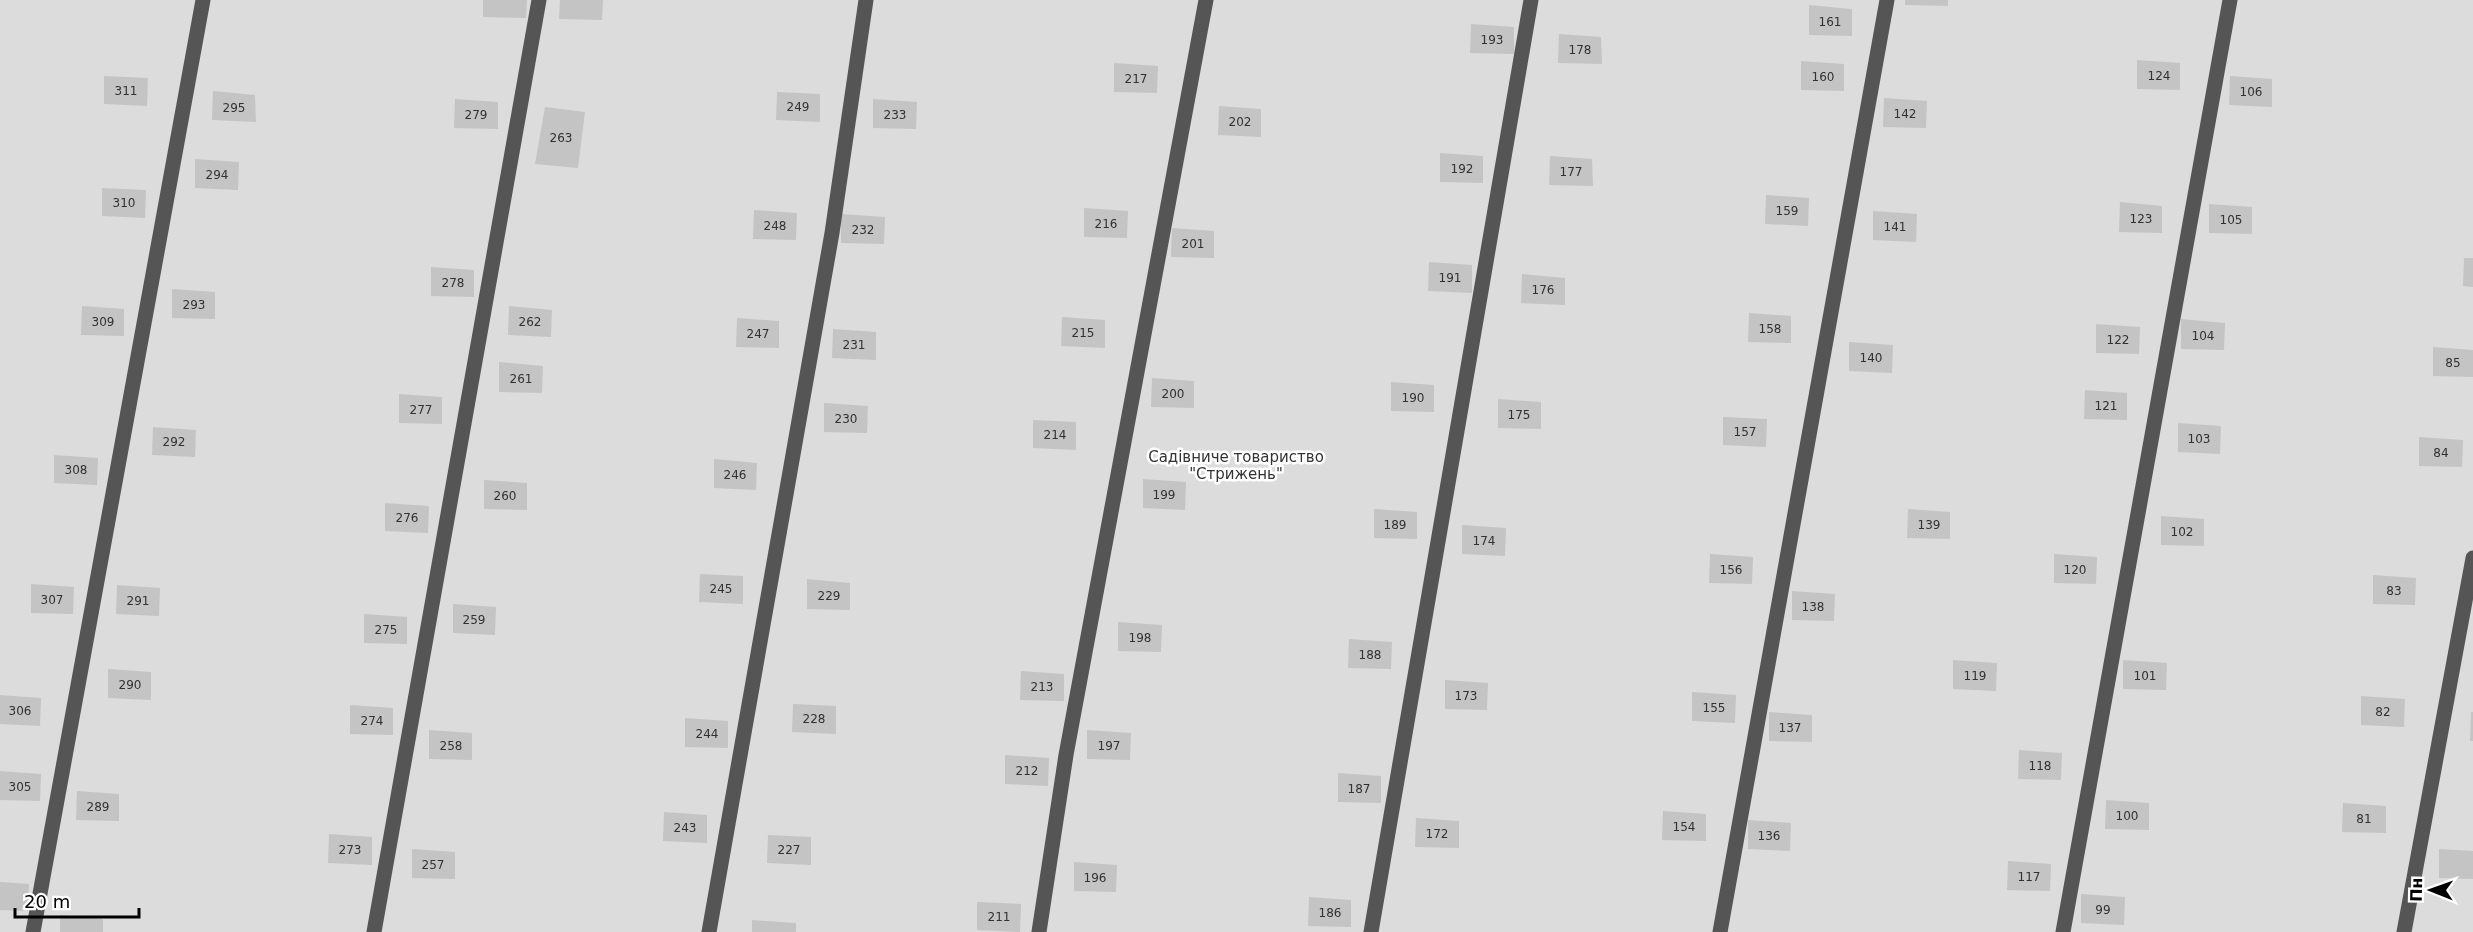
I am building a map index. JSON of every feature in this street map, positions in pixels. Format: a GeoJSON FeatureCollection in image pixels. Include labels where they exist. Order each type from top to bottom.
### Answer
{"type":"FeatureCollection","features":[{"type":"Feature","properties":{"kind":"street"},"geometry":{"type":"LineString","coordinates":[[33,932],[202,0]]}},
{"type":"Feature","properties":{"kind":"street"},"geometry":{"type":"LineString","coordinates":[[374,932],[539,0]]}},
{"type":"Feature","properties":{"kind":"street"},"geometry":{"type":"LineString","coordinates":[[709,932],[832,232],[866,0]]}},
{"type":"Feature","properties":{"kind":"street"},"geometry":{"type":"LineString","coordinates":[[1039,932],[1066,755],[1206,0]]}},
{"type":"Feature","properties":{"kind":"street"},"geometry":{"type":"LineString","coordinates":[[1371,932],[1531,0]]}},
{"type":"Feature","properties":{"kind":"street"},"geometry":{"type":"LineString","coordinates":[[1720,932],[1887,0]]}},
{"type":"Feature","properties":{"kind":"street"},"geometry":{"type":"LineString","coordinates":[[2063,932],[2230,0]]}},
{"type":"Feature","properties":{"kind":"street"},"geometry":{"type":"LineString","coordinates":[[2404,932],[2473,558]]}},
{"type":"Feature","properties":{"kind":"green space","name":"Садівниче товариство \"Стрижень\""},"geometry":{"type":"Polygon","coordinates":[[[0,0],[2473,0],[2473,932],[0,932],[0,0]]]}},
{"type":"Feature","properties":{"kind":"building"},"geometry":{"type":"Polygon","coordinates":[[[483,0],[527,0],[526,18],[483,17],[483,0]]]}},
{"type":"Feature","properties":{"kind":"building"},"geometry":{"type":"Polygon","coordinates":[[[560,0],[603,0],[602,20],[559,19],[560,0]]]}},
{"type":"Feature","properties":{"kind":"building"},"geometry":{"type":"Polygon","coordinates":[[[1905,0],[1948,0],[1948,6],[1905,5],[1905,0]]]}},
{"type":"Feature","properties":{"kind":"building"},"geometry":{"type":"Polygon","coordinates":[[[1809,5],[1852,9],[1852,36],[1809,35],[1809,5]]]}},
{"type":"Feature","properties":{"kind":"building"},"geometry":{"type":"Polygon","coordinates":[[[1471,24],[1514,27],[1514,54],[1470,53],[1471,24]]]}},
{"type":"Feature","properties":{"kind":"building"},"geometry":{"type":"Polygon","coordinates":[[[1559,34],[1601,37],[1602,64],[1558,63],[1559,34]]]}},
{"type":"Feature","properties":{"kind":"building"},"geometry":{"type":"Polygon","coordinates":[[[2137,60],[2180,63],[2180,90],[2137,89],[2137,60]]]}},
{"type":"Feature","properties":{"kind":"building"},"geometry":{"type":"Polygon","coordinates":[[[1801,61],[1844,64],[1844,91],[1801,90],[1801,61]]]}},
{"type":"Feature","properties":{"kind":"building"},"geometry":{"type":"Polygon","coordinates":[[[1114,63],[1158,66],[1157,93],[1114,92],[1114,63]]]}},
{"type":"Feature","properties":{"kind":"building"},"geometry":{"type":"Polygon","coordinates":[[[104,76],[148,78],[147,106],[104,104],[104,76]]]}},
{"type":"Feature","properties":{"kind":"building"},"geometry":{"type":"Polygon","coordinates":[[[2230,76],[2272,79],[2272,107],[2229,105],[2230,76]]]}},
{"type":"Feature","properties":{"kind":"building"},"geometry":{"type":"Polygon","coordinates":[[[213,91],[255,95],[256,122],[212,120],[213,91]]]}},
{"type":"Feature","properties":{"kind":"building"},"geometry":{"type":"Polygon","coordinates":[[[777,92],[820,94],[820,122],[776,120],[777,92]]]}},
{"type":"Feature","properties":{"kind":"building"},"geometry":{"type":"Polygon","coordinates":[[[1884,98],[1927,101],[1926,128],[1883,127],[1884,98]]]}},
{"type":"Feature","properties":{"kind":"building"},"geometry":{"type":"Polygon","coordinates":[[[455,99],[498,102],[498,129],[454,128],[455,99]]]}},
{"type":"Feature","properties":{"kind":"building"},"geometry":{"type":"Polygon","coordinates":[[[873,99],[917,102],[916,129],[873,128],[873,99]]]}},
{"type":"Feature","properties":{"kind":"building"},"geometry":{"type":"Polygon","coordinates":[[[1219,106],[1261,109],[1261,137],[1218,135],[1219,106]]]}},
{"type":"Feature","properties":{"kind":"building"},"geometry":{"type":"Polygon","coordinates":[[[545,107],[585,112],[578,168],[535,164],[545,107]]]}},
{"type":"Feature","properties":{"kind":"building"},"geometry":{"type":"Polygon","coordinates":[[[1440,153],[1483,156],[1483,183],[1440,182],[1440,153]]]}},
{"type":"Feature","properties":{"kind":"building"},"geometry":{"type":"Polygon","coordinates":[[[1550,156],[1592,159],[1593,186],[1549,185],[1550,156]]]}},
{"type":"Feature","properties":{"kind":"building"},"geometry":{"type":"Polygon","coordinates":[[[195,159],[239,162],[238,190],[195,188],[195,159]]]}},
{"type":"Feature","properties":{"kind":"building"},"geometry":{"type":"Polygon","coordinates":[[[102,188],[146,190],[145,218],[102,216],[102,188]]]}},
{"type":"Feature","properties":{"kind":"building"},"geometry":{"type":"Polygon","coordinates":[[[1766,195],[1809,198],[1808,226],[1765,224],[1766,195]]]}},
{"type":"Feature","properties":{"kind":"building"},"geometry":{"type":"Polygon","coordinates":[[[2120,202],[2162,206],[2162,233],[2119,232],[2120,202]]]}},
{"type":"Feature","properties":{"kind":"building"},"geometry":{"type":"Polygon","coordinates":[[[2209,204],[2252,207],[2252,234],[2209,233],[2209,204]]]}},
{"type":"Feature","properties":{"kind":"building"},"geometry":{"type":"Polygon","coordinates":[[[1084,208],[1128,211],[1127,238],[1084,237],[1084,208]]]}},
{"type":"Feature","properties":{"kind":"building"},"geometry":{"type":"Polygon","coordinates":[[[754,210],[797,213],[796,240],[753,239],[754,210]]]}},
{"type":"Feature","properties":{"kind":"building"},"geometry":{"type":"Polygon","coordinates":[[[1873,211],[1917,214],[1916,242],[1873,240],[1873,211]]]}},
{"type":"Feature","properties":{"kind":"building"},"geometry":{"type":"Polygon","coordinates":[[[841,214],[885,217],[884,244],[841,243],[841,214]]]}},
{"type":"Feature","properties":{"kind":"building"},"geometry":{"type":"Polygon","coordinates":[[[1172,228],[1214,231],[1214,258],[1171,257],[1172,228]]]}},
{"type":"Feature","properties":{"kind":"building"},"geometry":{"type":"Polygon","coordinates":[[[2464,258],[2473,258],[2473,287],[2463,286],[2464,258]]]}},
{"type":"Feature","properties":{"kind":"building"},"geometry":{"type":"Polygon","coordinates":[[[1429,262],[1472,265],[1472,293],[1428,291],[1429,262]]]}},
{"type":"Feature","properties":{"kind":"building"},"geometry":{"type":"Polygon","coordinates":[[[431,267],[474,270],[474,297],[431,296],[431,267]]]}},
{"type":"Feature","properties":{"kind":"building"},"geometry":{"type":"Polygon","coordinates":[[[1522,274],[1565,278],[1565,305],[1521,303],[1522,274]]]}},
{"type":"Feature","properties":{"kind":"building"},"geometry":{"type":"Polygon","coordinates":[[[172,289],[215,292],[215,319],[172,318],[172,289]]]}},
{"type":"Feature","properties":{"kind":"building"},"geometry":{"type":"Polygon","coordinates":[[[82,306],[124,309],[124,336],[81,335],[82,306]]]}},
{"type":"Feature","properties":{"kind":"building"},"geometry":{"type":"Polygon","coordinates":[[[509,306],[552,310],[551,337],[508,335],[509,306]]]}},
{"type":"Feature","properties":{"kind":"building"},"geometry":{"type":"Polygon","coordinates":[[[1749,313],[1791,316],[1791,343],[1748,342],[1749,313]]]}},
{"type":"Feature","properties":{"kind":"building"},"geometry":{"type":"Polygon","coordinates":[[[1062,317],[1105,320],[1105,348],[1061,346],[1062,317]]]}},
{"type":"Feature","properties":{"kind":"building"},"geometry":{"type":"Polygon","coordinates":[[[737,318],[779,321],[779,348],[736,347],[737,318]]]}},
{"type":"Feature","properties":{"kind":"building"},"geometry":{"type":"Polygon","coordinates":[[[2181,319],[2225,323],[2224,350],[2181,349],[2181,319]]]}},
{"type":"Feature","properties":{"kind":"building"},"geometry":{"type":"Polygon","coordinates":[[[2096,324],[2140,327],[2139,354],[2096,353],[2096,324]]]}},
{"type":"Feature","properties":{"kind":"building"},"geometry":{"type":"Polygon","coordinates":[[[833,329],[876,332],[876,360],[832,358],[833,329]]]}},
{"type":"Feature","properties":{"kind":"building"},"geometry":{"type":"Polygon","coordinates":[[[1849,342],[1893,345],[1892,373],[1849,371],[1849,342]]]}},
{"type":"Feature","properties":{"kind":"building"},"geometry":{"type":"Polygon","coordinates":[[[2433,347],[2473,350],[2473,377],[2433,376],[2433,347]]]}},
{"type":"Feature","properties":{"kind":"building"},"geometry":{"type":"Polygon","coordinates":[[[499,362],[543,366],[542,393],[499,392],[499,362]]]}},
{"type":"Feature","properties":{"kind":"building"},"geometry":{"type":"Polygon","coordinates":[[[1152,378],[1194,381],[1194,408],[1151,407],[1152,378]]]}},
{"type":"Feature","properties":{"kind":"building"},"geometry":{"type":"Polygon","coordinates":[[[1391,382],[1434,385],[1434,412],[1391,411],[1391,382]]]}},
{"type":"Feature","properties":{"kind":"building"},"geometry":{"type":"Polygon","coordinates":[[[2085,390],[2127,393],[2127,420],[2084,419],[2085,390]]]}},
{"type":"Feature","properties":{"kind":"building"},"geometry":{"type":"Polygon","coordinates":[[[399,394],[442,397],[442,424],[399,423],[399,394]]]}},
{"type":"Feature","properties":{"kind":"building"},"geometry":{"type":"Polygon","coordinates":[[[1498,399],[1541,402],[1541,429],[1498,428],[1498,399]]]}},
{"type":"Feature","properties":{"kind":"building"},"geometry":{"type":"Polygon","coordinates":[[[824,403],[868,406],[867,433],[824,432],[824,403]]]}},
{"type":"Feature","properties":{"kind":"building"},"geometry":{"type":"Polygon","coordinates":[[[1723,417],[1767,419],[1766,447],[1723,445],[1723,417]]]}},
{"type":"Feature","properties":{"kind":"building"},"geometry":{"type":"Polygon","coordinates":[[[1033,420],[1076,422],[1076,450],[1033,448],[1033,420]]]}},
{"type":"Feature","properties":{"kind":"building"},"geometry":{"type":"Polygon","coordinates":[[[2178,423],[2221,426],[2220,454],[2178,452],[2178,423]]]}},
{"type":"Feature","properties":{"kind":"building"},"geometry":{"type":"Polygon","coordinates":[[[153,427],[196,430],[195,457],[152,455],[153,427]]]}},
{"type":"Feature","properties":{"kind":"building"},"geometry":{"type":"Polygon","coordinates":[[[2419,437],[2463,440],[2462,467],[2419,466],[2419,437]]]}},
{"type":"Feature","properties":{"kind":"building"},"geometry":{"type":"Polygon","coordinates":[[[54,455],[98,458],[97,485],[54,483],[54,455]]]}},
{"type":"Feature","properties":{"kind":"building"},"geometry":{"type":"Polygon","coordinates":[[[714,459],[757,463],[756,490],[714,488],[714,459]]]}},
{"type":"Feature","properties":{"kind":"building"},"geometry":{"type":"Polygon","coordinates":[[[1143,479],[1186,482],[1185,510],[1143,508],[1143,479]]]}},
{"type":"Feature","properties":{"kind":"building"},"geometry":{"type":"Polygon","coordinates":[[[484,480],[527,483],[527,510],[484,509],[484,480]]]}},
{"type":"Feature","properties":{"kind":"building"},"geometry":{"type":"Polygon","coordinates":[[[385,503],[429,506],[428,533],[385,531],[385,503]]]}},
{"type":"Feature","properties":{"kind":"building"},"geometry":{"type":"Polygon","coordinates":[[[1374,509],[1417,512],[1417,539],[1374,538],[1374,509]]]}},
{"type":"Feature","properties":{"kind":"building"},"geometry":{"type":"Polygon","coordinates":[[[1908,509],[1950,512],[1950,539],[1907,538],[1908,509]]]}},
{"type":"Feature","properties":{"kind":"building"},"geometry":{"type":"Polygon","coordinates":[[[2161,516],[2204,519],[2204,546],[2161,545],[2161,516]]]}},
{"type":"Feature","properties":{"kind":"building"},"geometry":{"type":"Polygon","coordinates":[[[1462,525],[1506,528],[1505,556],[1462,554],[1462,525]]]}},
{"type":"Feature","properties":{"kind":"building"},"geometry":{"type":"Polygon","coordinates":[[[1710,554],[1753,557],[1752,584],[1709,583],[1710,554]]]}},
{"type":"Feature","properties":{"kind":"building"},"geometry":{"type":"Polygon","coordinates":[[[2054,554],[2097,557],[2096,584],[2054,583],[2054,554]]]}},
{"type":"Feature","properties":{"kind":"building"},"geometry":{"type":"Polygon","coordinates":[[[700,574],[743,576],[743,604],[699,602],[700,574]]]}},
{"type":"Feature","properties":{"kind":"building"},"geometry":{"type":"Polygon","coordinates":[[[2373,575],[2416,578],[2415,605],[2373,604],[2373,575]]]}},
{"type":"Feature","properties":{"kind":"building"},"geometry":{"type":"Polygon","coordinates":[[[807,579],[850,583],[850,610],[807,609],[807,579]]]}},
{"type":"Feature","properties":{"kind":"building"},"geometry":{"type":"Polygon","coordinates":[[[31,584],[74,587],[73,614],[31,613],[31,584]]]}},
{"type":"Feature","properties":{"kind":"building"},"geometry":{"type":"Polygon","coordinates":[[[117,585],[160,588],[159,616],[116,614],[117,585]]]}},
{"type":"Feature","properties":{"kind":"building"},"geometry":{"type":"Polygon","coordinates":[[[1792,591],[1835,594],[1834,621],[1792,620],[1792,591]]]}},
{"type":"Feature","properties":{"kind":"building"},"geometry":{"type":"Polygon","coordinates":[[[453,604],[496,607],[495,635],[453,633],[453,604]]]}},
{"type":"Feature","properties":{"kind":"building"},"geometry":{"type":"Polygon","coordinates":[[[364,614],[407,617],[407,644],[364,643],[364,614]]]}},
{"type":"Feature","properties":{"kind":"building"},"geometry":{"type":"Polygon","coordinates":[[[1118,622],[1162,625],[1161,652],[1118,651],[1118,622]]]}},
{"type":"Feature","properties":{"kind":"building"},"geometry":{"type":"Polygon","coordinates":[[[1349,639],[1392,642],[1391,669],[1348,668],[1349,639]]]}},
{"type":"Feature","properties":{"kind":"building"},"geometry":{"type":"Polygon","coordinates":[[[1953,660],[1997,663],[1996,691],[1953,689],[1953,660]]]}},
{"type":"Feature","properties":{"kind":"building"},"geometry":{"type":"Polygon","coordinates":[[[2123,660],[2167,663],[2166,690],[2123,689],[2123,660]]]}},
{"type":"Feature","properties":{"kind":"building"},"geometry":{"type":"Polygon","coordinates":[[[108,669],[151,672],[151,700],[108,698],[108,669]]]}},
{"type":"Feature","properties":{"kind":"building"},"geometry":{"type":"Polygon","coordinates":[[[1021,671],[1064,674],[1064,701],[1020,700],[1021,671]]]}},
{"type":"Feature","properties":{"kind":"building"},"geometry":{"type":"Polygon","coordinates":[[[1445,680],[1488,683],[1487,710],[1445,709],[1445,680]]]}},
{"type":"Feature","properties":{"kind":"building"},"geometry":{"type":"Polygon","coordinates":[[[1692,692],[1736,695],[1735,723],[1692,721],[1692,692]]]}},
{"type":"Feature","properties":{"kind":"building"},"geometry":{"type":"Polygon","coordinates":[[[0,695],[41,698],[40,726],[0,724],[0,695]]]}},
{"type":"Feature","properties":{"kind":"building"},"geometry":{"type":"Polygon","coordinates":[[[2361,696],[2405,699],[2404,727],[2361,725],[2361,696]]]}},
{"type":"Feature","properties":{"kind":"building"},"geometry":{"type":"Polygon","coordinates":[[[793,704],[836,706],[836,734],[792,732],[793,704]]]}},
{"type":"Feature","properties":{"kind":"building"},"geometry":{"type":"Polygon","coordinates":[[[350,705],[393,708],[393,735],[350,734],[350,705]]]}},
{"type":"Feature","properties":{"kind":"building"},"geometry":{"type":"Polygon","coordinates":[[[1769,712],[1812,715],[1812,742],[1769,741],[1769,712]]]}},
{"type":"Feature","properties":{"kind":"building"},"geometry":{"type":"Polygon","coordinates":[[[2471,712],[2473,712],[2473,741],[2470,741],[2471,712]]]}},
{"type":"Feature","properties":{"kind":"building"},"geometry":{"type":"Polygon","coordinates":[[[685,718],[728,721],[728,748],[685,747],[685,718]]]}},
{"type":"Feature","properties":{"kind":"building"},"geometry":{"type":"Polygon","coordinates":[[[429,730],[472,733],[472,760],[429,759],[429,730]]]}},
{"type":"Feature","properties":{"kind":"building"},"geometry":{"type":"Polygon","coordinates":[[[1087,730],[1131,733],[1130,760],[1087,759],[1087,730]]]}},
{"type":"Feature","properties":{"kind":"building"},"geometry":{"type":"Polygon","coordinates":[[[2019,750],[2062,753],[2061,780],[2018,779],[2019,750]]]}},
{"type":"Feature","properties":{"kind":"building"},"geometry":{"type":"Polygon","coordinates":[[[1005,755],[1049,758],[1048,786],[1005,784],[1005,755]]]}},
{"type":"Feature","properties":{"kind":"building"},"geometry":{"type":"Polygon","coordinates":[[[0,771],[41,774],[40,801],[0,800],[0,771]]]}},
{"type":"Feature","properties":{"kind":"building"},"geometry":{"type":"Polygon","coordinates":[[[1338,773],[1381,776],[1381,803],[1338,802],[1338,773]]]}},
{"type":"Feature","properties":{"kind":"building"},"geometry":{"type":"Polygon","coordinates":[[[77,791],[119,794],[119,821],[76,820],[77,791]]]}},
{"type":"Feature","properties":{"kind":"building"},"geometry":{"type":"Polygon","coordinates":[[[2106,800],[2149,803],[2149,830],[2105,829],[2106,800]]]}},
{"type":"Feature","properties":{"kind":"building"},"geometry":{"type":"Polygon","coordinates":[[[2343,803],[2386,806],[2386,833],[2342,832],[2343,803]]]}},
{"type":"Feature","properties":{"kind":"building"},"geometry":{"type":"Polygon","coordinates":[[[1663,811],[1706,814],[1706,841],[1662,840],[1663,811]]]}},
{"type":"Feature","properties":{"kind":"building"},"geometry":{"type":"Polygon","coordinates":[[[664,812],[707,815],[707,843],[663,841],[664,812]]]}},
{"type":"Feature","properties":{"kind":"building"},"geometry":{"type":"Polygon","coordinates":[[[1416,818],[1459,821],[1459,848],[1415,847],[1416,818]]]}},
{"type":"Feature","properties":{"kind":"building"},"geometry":{"type":"Polygon","coordinates":[[[1748,820],[1791,823],[1790,851],[1748,849],[1748,820]]]}},
{"type":"Feature","properties":{"kind":"building"},"geometry":{"type":"Polygon","coordinates":[[[329,834],[372,837],[372,865],[328,863],[329,834]]]}},
{"type":"Feature","properties":{"kind":"building"},"geometry":{"type":"Polygon","coordinates":[[[768,835],[811,837],[811,865],[767,863],[768,835]]]}},
{"type":"Feature","properties":{"kind":"building"},"geometry":{"type":"Polygon","coordinates":[[[412,849],[455,852],[455,879],[412,878],[412,849]]]}},
{"type":"Feature","properties":{"kind":"building"},"geometry":{"type":"Polygon","coordinates":[[[2439,849],[2473,851],[2473,879],[2439,878],[2439,849]]]}},
{"type":"Feature","properties":{"kind":"building"},"geometry":{"type":"Polygon","coordinates":[[[2008,861],[2051,864],[2050,891],[2007,890],[2008,861]]]}},
{"type":"Feature","properties":{"kind":"building"},"geometry":{"type":"Polygon","coordinates":[[[1074,862],[1117,865],[1116,892],[1074,891],[1074,862]]]}},
{"type":"Feature","properties":{"kind":"building"},"geometry":{"type":"Polygon","coordinates":[[[0,882],[29,884],[28,911],[0,910],[0,882]]]}},
{"type":"Feature","properties":{"kind":"building"},"geometry":{"type":"Polygon","coordinates":[[[2081,894],[2125,897],[2124,925],[2081,923],[2081,894]]]}},
{"type":"Feature","properties":{"kind":"building"},"geometry":{"type":"Polygon","coordinates":[[[1309,897],[1351,900],[1351,927],[1308,926],[1309,897]]]}},
{"type":"Feature","properties":{"kind":"building"},"geometry":{"type":"Polygon","coordinates":[[[977,902],[1021,904],[1020,932],[977,930],[977,902]]]}},
{"type":"Feature","properties":{"kind":"building"},"geometry":{"type":"Polygon","coordinates":[[[60,915],[103,919],[103,932],[60,932],[60,915]]]}},
{"type":"Feature","properties":{"kind":"building"},"geometry":{"type":"Polygon","coordinates":[[[752,920],[796,923],[796,932],[752,932],[752,920]]]}}]}
